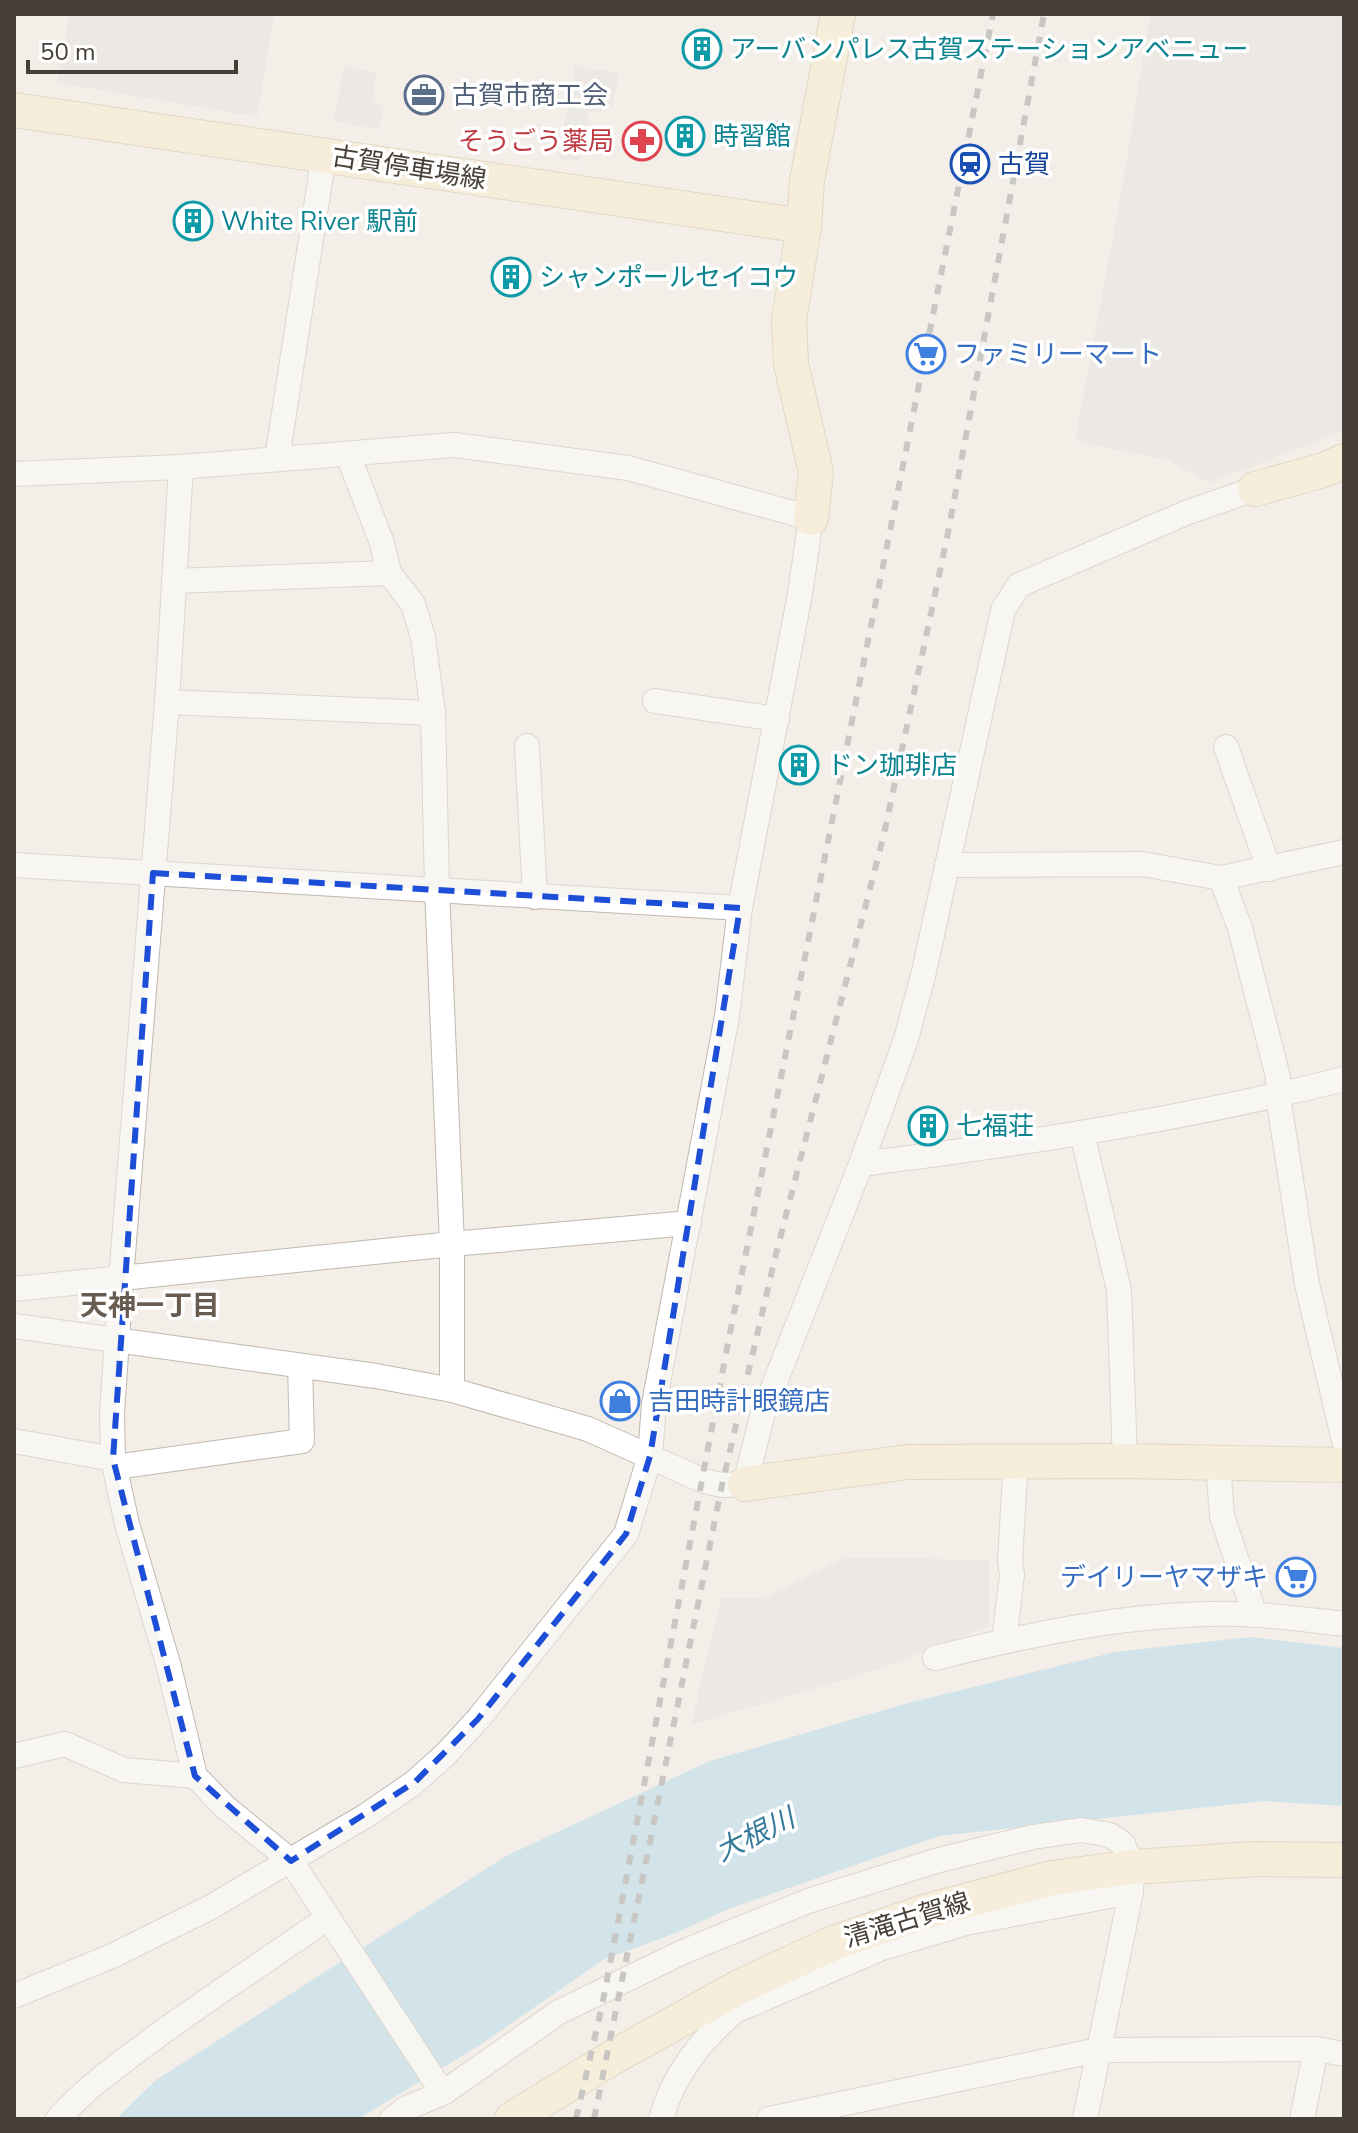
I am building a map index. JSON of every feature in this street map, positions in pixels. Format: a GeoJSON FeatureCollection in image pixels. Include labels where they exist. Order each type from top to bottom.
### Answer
{"type":"FeatureCollection","features":[{"type":"Feature","properties":{"kind":"main road"},"geometry":{"type":"LineString","coordinates":[[811,518],[816,472],[791,364],[789,320],[804,226],[807,181],[838,14]]}},
{"type":"Feature","properties":{"kind":"main road","name":"古賀停車場線"},"geometry":{"type":"LineString","coordinates":[[14,110],[804,226]]}},
{"type":"Feature","properties":{"kind":"main road"},"geometry":{"type":"LineString","coordinates":[[1255,489],[1324,470],[1344,461]]}},
{"type":"Feature","properties":{"kind":"main road"},"geometry":{"type":"LineString","coordinates":[[745,1484],[908,1462],[1125,1461],[1344,1465]]}},
{"type":"Feature","properties":{"kind":"main road","name":"清滝古賀線"},"geometry":{"type":"LineString","coordinates":[[512,2119],[610,2059],[728,1994],[836,1942],[927,1911],[1052,1878],[1132,1880],[1255,1859],[1344,1860]]}},
{"type":"Feature","properties":{"kind":"street"},"geometry":{"type":"LineString","coordinates":[[277,459],[324,155]]}},
{"type":"Feature","properties":{"kind":"street"},"geometry":{"type":"LineString","coordinates":[[14,474],[181,467],[454,445],[628,468],[811,518],[800,594],[740,908],[727,1016],[654,1404],[650,1456],[626,1534],[478,1719],[415,1782],[367,1815],[211,1907],[112,1956],[14,1996]]}},
{"type":"Feature","properties":{"kind":"street"},"geometry":{"type":"LineString","coordinates":[[348,455],[382,543],[389,573],[413,604],[423,637],[433,713],[452,1244],[452,1390]]}},
{"type":"Feature","properties":{"kind":"street"},"geometry":{"type":"LineString","coordinates":[[181,467],[167,702],[121,1279],[112,1414],[114,1463],[127,1524],[169,1667],[195,1776],[225,1807],[291,1861],[437,2085]]}},
{"type":"Feature","properties":{"kind":"street"},"geometry":{"type":"LineString","coordinates":[[14,1326],[376,1376],[452,1390],[588,1429],[704,1481],[722,1485],[745,1484],[763,1413],[861,1164],[906,1039],[923,976],[1003,610],[1019,585],[1188,512],[1255,489]]}},
{"type":"Feature","properties":{"kind":"street"},"geometry":{"type":"LineString","coordinates":[[174,581],[389,573]]}},
{"type":"Feature","properties":{"kind":"street"},"geometry":{"type":"LineString","coordinates":[[655,701],[777,719]]}},
{"type":"Feature","properties":{"kind":"street"},"geometry":{"type":"LineString","coordinates":[[167,702],[433,713]]}},
{"type":"Feature","properties":{"kind":"street"},"geometry":{"type":"LineString","coordinates":[[527,746],[535,897]]}},
{"type":"Feature","properties":{"kind":"street"},"geometry":{"type":"LineString","coordinates":[[1226,747],[1269,869]]}},
{"type":"Feature","properties":{"kind":"street"},"geometry":{"type":"LineString","coordinates":[[947,865],[1142,864],[1221,878],[1344,852]]}},
{"type":"Feature","properties":{"kind":"street"},"geometry":{"type":"LineString","coordinates":[[14,865],[740,908]]}},
{"type":"Feature","properties":{"kind":"street"},"geometry":{"type":"LineString","coordinates":[[1221,878],[1240,928],[1278,1077],[1278,1096],[1307,1284],[1344,1441]]}},
{"type":"Feature","properties":{"kind":"street"},"geometry":{"type":"LineString","coordinates":[[861,1164],[1082,1133],[1278,1096],[1344,1079]]}},
{"type":"Feature","properties":{"kind":"street"},"geometry":{"type":"LineString","coordinates":[[1082,1133],[1119,1290],[1125,1461]]}},
{"type":"Feature","properties":{"kind":"street"},"geometry":{"type":"LineString","coordinates":[[14,1289],[689,1223]]}},
{"type":"Feature","properties":{"kind":"street"},"geometry":{"type":"LineString","coordinates":[[14,1441],[114,1463],[302,1441],[300,1366]]}},
{"type":"Feature","properties":{"kind":"street"},"geometry":{"type":"LineString","coordinates":[[1004,1641],[1012,1575],[1010,1560],[1016,1461]]}},
{"type":"Feature","properties":{"kind":"street"},"geometry":{"type":"LineString","coordinates":[[1218,1463],[1222,1516],[1255,1615]]}},
{"type":"Feature","properties":{"kind":"street"},"geometry":{"type":"LineString","coordinates":[[935,1658],[1004,1641],[1117,1620],[1255,1615],[1344,1624]]}},
{"type":"Feature","properties":{"kind":"street"},"geometry":{"type":"LineString","coordinates":[[14,1756],[65,1744],[124,1770],[195,1776]]}},
{"type":"Feature","properties":{"kind":"street"},"geometry":{"type":"LineString","coordinates":[[392,2119],[437,2085],[559,2012],[685,1951],[808,1901],[939,1860],[1033,1837],[1081,1830],[1110,1835],[1123,1844],[1132,1880],[1085,2119]]}},
{"type":"Feature","properties":{"kind":"street"},"geometry":{"type":"LineString","coordinates":[[661,2119],[665,2101],[687,2062],[719,2024],[735,2011],[882,1948],[1132,1880]]}},
{"type":"Feature","properties":{"kind":"street"},"geometry":{"type":"LineString","coordinates":[[58,2119],[70,2105],[131,2055],[328,1918]]}},
{"type":"Feature","properties":{"kind":"street"},"geometry":{"type":"LineString","coordinates":[[1302,2119],[1316,2049]]}},
{"type":"Feature","properties":{"kind":"street"},"geometry":{"type":"LineString","coordinates":[[769,2119],[873,2108],[1098,2050],[1316,2049],[1344,2054]]}},
{"type":"Feature","properties":{"kind":"highlighted area"},"geometry":{"type":"Polygon","coordinates":[[[153,873],[740,908],[650,1456],[626,1534],[478,1719],[415,1782],[291,1861],[195,1776],[113,1459],[153,873]]]}},
{"type":"Feature","properties":{"kind":"shaded area"},"geometry":{"type":"Polygon","coordinates":[[[55,14],[274,14],[257,117],[57,83],[69,17],[55,14]]]}},
{"type":"Feature","properties":{"kind":"shaded area"},"geometry":{"type":"Polygon","coordinates":[[[1150,14],[1344,14],[1344,431],[1209,483],[1167,460],[1075,441],[1124,177],[1150,14]]]}},
{"type":"Feature","properties":{"kind":"shaded area"},"geometry":{"type":"Polygon","coordinates":[[[344,66],[377,72],[372,102],[384,104],[379,130],[334,121],[344,66]]]}},
{"type":"Feature","properties":{"kind":"shaded area"},"geometry":{"type":"Polygon","coordinates":[[[575,66],[619,73],[613,106],[603,104],[601,113],[589,111],[580,162],[558,158],[575,66]]]}},
{"type":"Feature","properties":{"kind":"shaded area"},"geometry":{"type":"Polygon","coordinates":[[[513,82],[550,88],[546,109],[510,104],[513,82]]]}},
{"type":"Feature","properties":{"kind":"shaded area"},"geometry":{"type":"Polygon","coordinates":[[[845,1557],[989,1560],[989,1626],[883,1668],[691,1725],[721,1598],[768,1597],[845,1557]]]}},
{"type":"Feature","properties":{"kind":"water","name":"大根川"},"geometry":{"type":"Polygon","coordinates":[[[1251,1637],[1344,1648],[1344,1806],[1264,1801],[939,1836],[731,1908],[603,1960],[477,2047],[358,2119],[116,2119],[156,2080],[506,1856],[710,1761],[908,1703],[1115,1652],[1251,1637]]]}},
{"type":"Feature","properties":{"kind":"railway"},"geometry":{"type":"LineString","coordinates":[[576,2119],[602,2006],[728,1343],[993,14]]}},
{"type":"Feature","properties":{"kind":"railway"},"geometry":{"type":"LineString","coordinates":[[594,2119],[722,1485],[775,1258],[884,834],[948,533],[1044,14]]}},
{"type":"Feature","properties":{"kind":"place","name":"アーバンパレス古賀ステーションアベニュー"},"geometry":{"type":"Point","coordinates":[702,49]}},
{"type":"Feature","properties":{"kind":"place","name":"古賀市商工会"},"geometry":{"type":"Point","coordinates":[424,95]}},
{"type":"Feature","properties":{"kind":"place","name":"時習館"},"geometry":{"type":"Point","coordinates":[685,136]}},
{"type":"Feature","properties":{"kind":"place","name":"そうごう薬局"},"geometry":{"type":"Point","coordinates":[642,141]}},
{"type":"Feature","properties":{"kind":"place","name":"古賀"},"geometry":{"type":"Point","coordinates":[970,164]}},
{"type":"Feature","properties":{"kind":"place","name":"White River 駅前"},"geometry":{"type":"Point","coordinates":[193,221]}},
{"type":"Feature","properties":{"kind":"place","name":"シャンポールセイコウ"},"geometry":{"type":"Point","coordinates":[511,277]}},
{"type":"Feature","properties":{"kind":"place","name":"ファミリーマート"},"geometry":{"type":"Point","coordinates":[926,354]}},
{"type":"Feature","properties":{"kind":"place","name":"ドン珈琲店"},"geometry":{"type":"Point","coordinates":[799,765]}},
{"type":"Feature","properties":{"kind":"place","name":"七福荘"},"geometry":{"type":"Point","coordinates":[928,1126]}},
{"type":"Feature","properties":{"kind":"place","name":"吉田時計眼鏡店"},"geometry":{"type":"Point","coordinates":[620,1401]}},
{"type":"Feature","properties":{"kind":"place","name":"デイリーヤマザキ"},"geometry":{"type":"Point","coordinates":[1296,1577]}},
{"type":"Feature","properties":{"kind":"district","name":"天神一丁目"},"geometry":{"type":"Point","coordinates":[150,1306]}}]}
